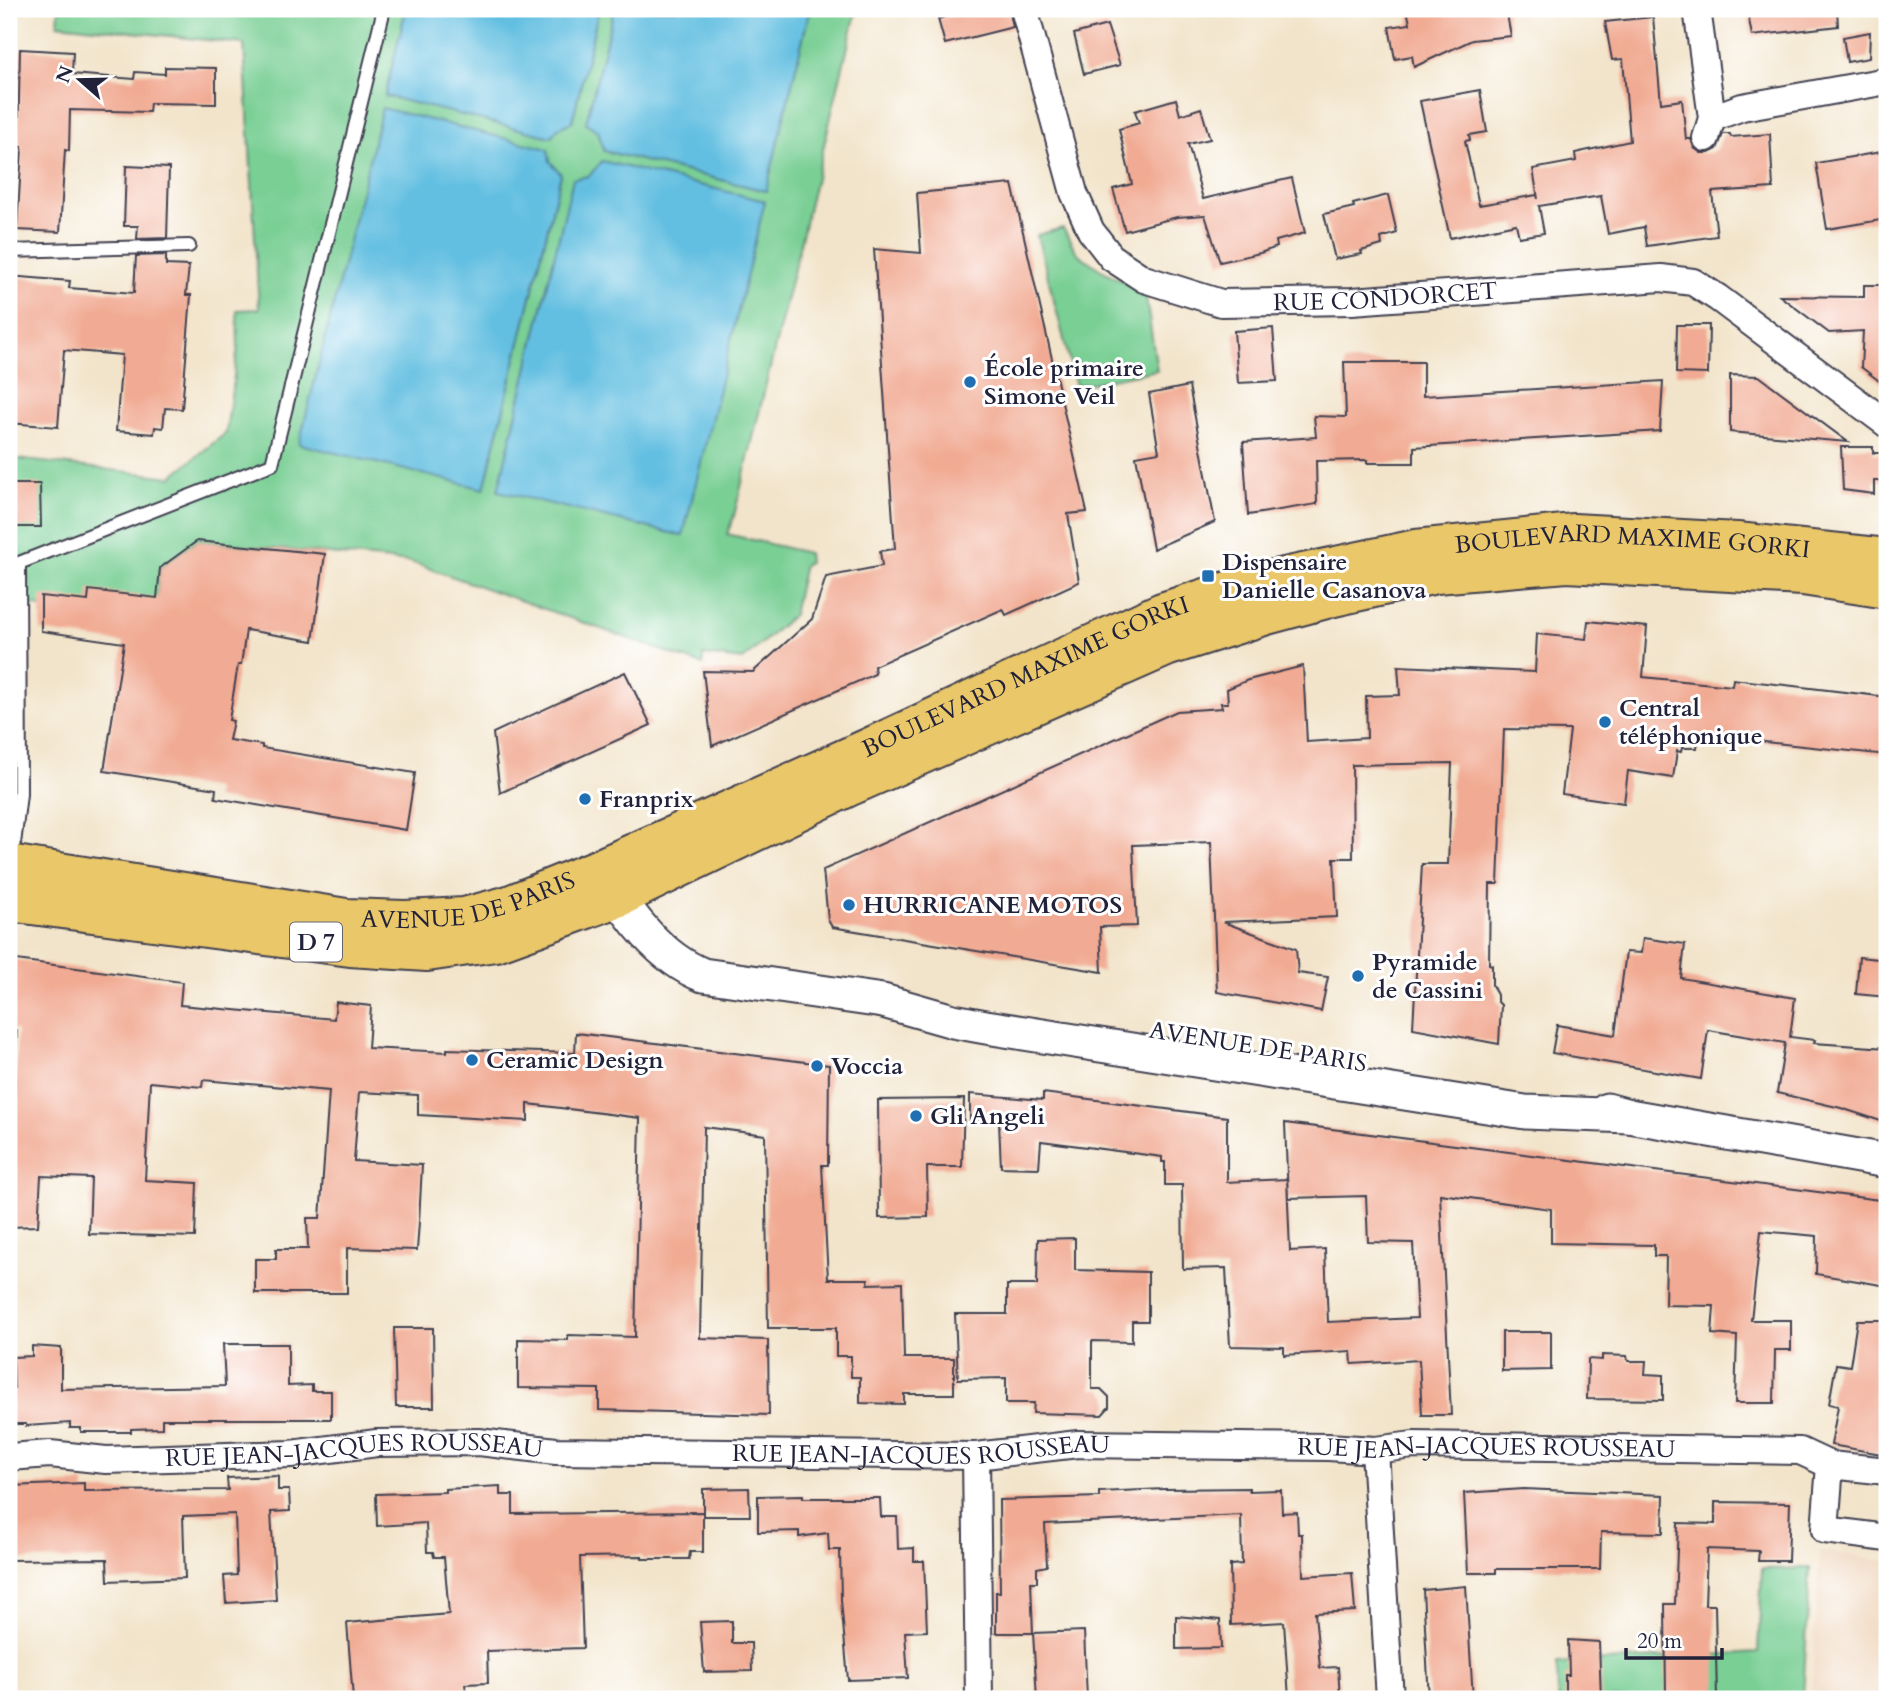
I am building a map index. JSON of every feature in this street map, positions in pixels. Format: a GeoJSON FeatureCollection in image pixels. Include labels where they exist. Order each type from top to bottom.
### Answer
{"type":"FeatureCollection","features":[{"type":"Feature","properties":{"kind":"main road","name":"BOULEVARD MAXIME GORKI"},"geometry":{"type":"LineString","coordinates":[[609,883],[1162,612],[1246,585],[1416,549],[1574,533],[1737,542],[1887,558]]}},
{"type":"Feature","properties":{"kind":"main road","name":"BOULEVARD MAXIME GORKI"},"geometry":{"type":"LineString","coordinates":[[609,883],[848,788],[1166,647],[1334,597],[1436,574],[1567,563],[1803,576],[1887,589]]}},
{"type":"Feature","properties":{"kind":"main road","name":"AVENUE DE PARIS"},"geometry":{"type":"LineString","coordinates":[[10,864],[346,918],[405,920],[464,917],[609,883]]}},
{"type":"Feature","properties":{"kind":"main road","name":"AVENUE DE PARIS"},"geometry":{"type":"LineString","coordinates":[[9,902],[350,947],[427,952],[496,942],[609,883]]}},
{"type":"Feature","properties":{"kind":"street","name":"RUE CONDORCET"},"geometry":{"type":"LineString","coordinates":[[1024,9],[1074,193],[1091,231],[1112,258],[1144,279],[1221,303],[1352,302],[1661,278],[1693,282],[1769,334],[1887,424]]}},
{"type":"Feature","properties":{"kind":"street"},"geometry":{"type":"LineString","coordinates":[[1697,9],[1709,128],[1742,107],[1887,81]]}},
{"type":"Feature","properties":{"kind":"street","name":"AVENUE DE PARIS"},"geometry":{"type":"LineString","coordinates":[[609,883],[664,952],[685,968],[704,975],[883,1001],[957,1002],[1527,1089],[1629,1116],[1887,1161]]}},
{"type":"Feature","properties":{"kind":"street","name":"RUE JEAN-JACQUES ROUSSEAU"},"geometry":{"type":"LineString","coordinates":[[9,1457],[50,1454],[119,1460],[291,1454],[377,1443],[466,1443],[556,1451],[976,1456],[1078,1444],[1375,1450],[1413,1445],[1800,1451],[1830,1465],[1887,1471]]}},
{"type":"Feature","properties":{"kind":"street"},"geometry":{"type":"LineString","coordinates":[[1375,1450],[1390,1699]]}},
{"type":"Feature","properties":{"kind":"street"},"geometry":{"type":"LineString","coordinates":[[976,1456],[979,1699]]}},
{"type":"Feature","properties":{"kind":"street"},"geometry":{"type":"LineString","coordinates":[[1830,1465],[1825,1530],[1887,1538]]}},
{"type":"Feature","properties":{"kind":"lane"},"geometry":{"type":"LineString","coordinates":[[10,864],[20,794],[19,563],[272,464],[384,9]]}},
{"type":"Feature","properties":{"kind":"lane"},"geometry":{"type":"LineString","coordinates":[[9,251],[189,246]]}},
{"type":"Feature","properties":{"kind":"shaded area"},"geometry":{"type":"Polygon","coordinates":[[[1820,1551],[1887,1561],[1887,1699],[1811,1699],[1820,1551]]]}},
{"type":"Feature","properties":{"kind":"green space"},"geometry":{"type":"Polygon","coordinates":[[[59,9],[406,9],[385,96],[553,133],[572,122],[599,9],[614,9],[586,123],[598,131],[604,151],[766,191],[810,9],[857,9],[734,516],[727,534],[808,553],[809,563],[804,564],[793,615],[743,660],[703,655],[703,665],[411,562],[197,541],[160,568],[155,620],[9,603],[9,458],[171,477],[226,433],[238,347],[237,310],[259,309],[244,44],[58,24],[59,9]],[[547,149],[484,489],[561,175],[550,161],[547,149]],[[596,170],[589,176],[573,179],[498,491],[596,170]]]}},
{"type":"Feature","properties":{"kind":"green space"},"geometry":{"type":"Polygon","coordinates":[[[1063,228],[1077,253],[1101,270],[1145,292],[1157,370],[1076,386],[1037,235],[1063,228]]]}},
{"type":"Feature","properties":{"kind":"green space"},"geometry":{"type":"Polygon","coordinates":[[[1810,1568],[1803,1699],[1558,1699],[1557,1664],[1758,1652],[1762,1569],[1810,1568]]]}},
{"type":"Feature","properties":{"kind":"water"},"geometry":{"type":"Polygon","coordinates":[[[406,9],[599,9],[572,122],[558,128],[551,137],[385,96],[406,9]]]}},
{"type":"Feature","properties":{"kind":"water"},"geometry":{"type":"Polygon","coordinates":[[[614,9],[810,9],[766,191],[604,151],[598,131],[586,123],[614,9]]]}},
{"type":"Feature","properties":{"kind":"water"},"geometry":{"type":"Polygon","coordinates":[[[382,108],[548,149],[550,161],[561,174],[484,489],[299,444],[382,108]]]}},
{"type":"Feature","properties":{"kind":"water"},"geometry":{"type":"Polygon","coordinates":[[[602,161],[765,201],[683,536],[498,491],[573,179],[589,176],[602,161]]]}},
{"type":"Feature","properties":{"kind":"building"},"geometry":{"type":"Polygon","coordinates":[[[973,9],[1009,9],[1013,27],[945,44],[938,19],[973,9]]]}},
{"type":"Feature","properties":{"kind":"building"},"geometry":{"type":"Polygon","coordinates":[[[1407,9],[1506,9],[1511,36],[1472,40],[1414,67],[1412,56],[1395,59],[1389,27],[1410,24],[1407,9]]]}},
{"type":"Feature","properties":{"kind":"building"},"geometry":{"type":"Polygon","coordinates":[[[1747,9],[1837,9],[1838,26],[1752,36],[1747,9]]]}},
{"type":"Feature","properties":{"kind":"building"},"geometry":{"type":"Polygon","coordinates":[[[1653,17],[1661,103],[1682,100],[1686,139],[1691,139],[1694,148],[1701,153],[1709,153],[1717,149],[1723,134],[1730,134],[1731,137],[1770,134],[1773,188],[1712,192],[1717,236],[1647,246],[1644,227],[1608,234],[1601,196],[1539,206],[1544,233],[1519,237],[1516,224],[1450,238],[1420,101],[1480,90],[1487,132],[1469,135],[1470,140],[1465,141],[1479,205],[1537,195],[1538,199],[1533,169],[1576,161],[1575,153],[1630,141],[1623,59],[1612,60],[1605,22],[1653,17]]]}},
{"type":"Feature","properties":{"kind":"building"},"geometry":{"type":"Polygon","coordinates":[[[1107,25],[1120,65],[1084,74],[1074,34],[1107,25]]]}},
{"type":"Feature","properties":{"kind":"building"},"geometry":{"type":"Polygon","coordinates":[[[1870,32],[1869,58],[1847,62],[1843,37],[1870,32]]]}},
{"type":"Feature","properties":{"kind":"building"},"geometry":{"type":"Polygon","coordinates":[[[20,49],[73,52],[72,74],[134,79],[135,72],[165,74],[165,67],[216,68],[216,104],[150,103],[149,112],[70,110],[69,151],[65,150],[60,232],[17,230],[22,147],[18,147],[20,49]]]}},
{"type":"Feature","properties":{"kind":"building"},"geometry":{"type":"Polygon","coordinates":[[[1176,99],[1180,115],[1201,108],[1210,139],[1188,144],[1203,199],[1292,178],[1305,233],[1276,241],[1277,247],[1260,253],[1220,262],[1205,215],[1177,217],[1125,231],[1113,189],[1132,184],[1119,129],[1139,123],[1135,111],[1176,99]]]}},
{"type":"Feature","properties":{"kind":"building"},"geometry":{"type":"Polygon","coordinates":[[[1887,151],[1887,219],[1827,229],[1816,163],[1887,151]]]}},
{"type":"Feature","properties":{"kind":"building"},"geometry":{"type":"Polygon","coordinates":[[[126,166],[169,168],[167,238],[137,239],[138,226],[124,226],[126,166]]]}},
{"type":"Feature","properties":{"kind":"building","name":"École primaire Simone Veil"},"geometry":{"type":"Polygon","coordinates":[[[1012,184],[1087,512],[1068,514],[1079,582],[1006,615],[1003,609],[874,666],[875,674],[712,746],[703,671],[753,672],[812,619],[826,577],[882,566],[880,551],[895,549],[874,249],[921,253],[917,193],[1012,184]]]}},
{"type":"Feature","properties":{"kind":"building"},"geometry":{"type":"Polygon","coordinates":[[[1388,195],[1397,233],[1381,238],[1382,245],[1361,251],[1362,254],[1335,259],[1324,214],[1388,195]]]}},
{"type":"Feature","properties":{"kind":"building"},"geometry":{"type":"Polygon","coordinates":[[[166,255],[166,265],[189,266],[186,295],[191,295],[182,409],[165,408],[163,428],[155,427],[154,434],[116,431],[122,355],[64,350],[58,427],[9,423],[9,276],[70,281],[69,288],[134,293],[136,256],[166,255]]]}},
{"type":"Feature","properties":{"kind":"building"},"geometry":{"type":"Polygon","coordinates":[[[1864,285],[1884,285],[1887,387],[1861,367],[1863,331],[1829,333],[1780,296],[1864,297],[1864,285]]]}},
{"type":"Feature","properties":{"kind":"building"},"geometry":{"type":"Polygon","coordinates":[[[1677,325],[1709,325],[1708,374],[1676,373],[1677,325]]]}},
{"type":"Feature","properties":{"kind":"building"},"geometry":{"type":"Polygon","coordinates":[[[1273,328],[1277,381],[1238,383],[1234,331],[1273,328]]]}},
{"type":"Feature","properties":{"kind":"building"},"geometry":{"type":"Polygon","coordinates":[[[1344,362],[1423,362],[1423,396],[1663,381],[1660,431],[1414,447],[1414,463],[1316,461],[1317,504],[1248,515],[1243,442],[1316,437],[1314,416],[1346,417],[1344,362]]]}},
{"type":"Feature","properties":{"kind":"building"},"geometry":{"type":"Polygon","coordinates":[[[1730,375],[1759,376],[1848,442],[1730,432],[1730,375]]]}},
{"type":"Feature","properties":{"kind":"building"},"geometry":{"type":"Polygon","coordinates":[[[1189,386],[1215,522],[1153,549],[1136,456],[1159,452],[1149,394],[1189,386]]]}},
{"type":"Feature","properties":{"kind":"building"},"geometry":{"type":"Polygon","coordinates":[[[1841,447],[1873,447],[1873,453],[1887,453],[1887,481],[1874,481],[1874,494],[1843,490],[1841,447]]]}},
{"type":"Feature","properties":{"kind":"building"},"geometry":{"type":"Polygon","coordinates":[[[9,484],[40,484],[41,527],[9,527],[9,484]]]}},
{"type":"Feature","properties":{"kind":"building"},"geometry":{"type":"Polygon","coordinates":[[[197,541],[325,554],[313,641],[246,630],[229,720],[233,721],[229,740],[262,745],[262,748],[415,773],[406,830],[215,798],[216,789],[104,771],[124,643],[41,631],[41,596],[88,601],[89,590],[157,598],[160,568],[197,541]]]}},
{"type":"Feature","properties":{"kind":"building"},"geometry":{"type":"Polygon","coordinates":[[[1588,621],[1647,627],[1643,677],[1732,686],[1733,679],[1887,697],[1887,755],[1699,735],[1697,748],[1682,748],[1681,752],[1677,751],[1673,778],[1628,771],[1624,803],[1562,794],[1570,730],[1504,729],[1498,884],[1490,884],[1489,964],[1492,965],[1492,985],[1501,1005],[1499,1044],[1413,1028],[1422,864],[1448,864],[1452,763],[1352,765],[1353,858],[1334,858],[1337,917],[1223,922],[1296,949],[1298,973],[1328,977],[1321,1011],[1217,992],[1211,842],[1133,845],[1137,926],[1100,927],[1102,972],[832,927],[828,920],[823,870],[1177,711],[1222,708],[1221,703],[1228,703],[1227,689],[1248,680],[1303,666],[1307,742],[1367,738],[1366,696],[1400,695],[1398,666],[1535,672],[1537,634],[1586,639],[1588,621]]]}},
{"type":"Feature","properties":{"kind":"building"},"geometry":{"type":"Polygon","coordinates":[[[625,672],[651,725],[500,793],[493,733],[625,672]]]}},
{"type":"Feature","properties":{"kind":"building"},"geometry":{"type":"Polygon","coordinates":[[[1643,938],[1685,944],[1681,978],[1795,998],[1790,1037],[1815,1040],[1814,1043],[1887,1048],[1887,1123],[1841,1108],[1777,1093],[1785,1043],[1708,1030],[1701,1079],[1552,1053],[1557,1025],[1615,1035],[1626,952],[1641,953],[1643,938]]]}},
{"type":"Feature","properties":{"kind":"building"},"geometry":{"type":"Polygon","coordinates":[[[1859,957],[1887,960],[1887,997],[1856,994],[1859,957]]]}},
{"type":"Feature","properties":{"kind":"building"},"geometry":{"type":"Polygon","coordinates":[[[9,959],[182,982],[180,1005],[334,1019],[336,1002],[371,1006],[368,1048],[575,1053],[576,1033],[829,1065],[828,1165],[822,1165],[828,1279],[868,1279],[868,1284],[902,1283],[904,1358],[954,1358],[954,1394],[904,1394],[904,1404],[860,1403],[860,1377],[851,1377],[851,1356],[836,1356],[836,1328],[768,1328],[765,1135],[704,1127],[700,1338],[768,1340],[769,1415],[599,1410],[599,1389],[518,1388],[518,1339],[568,1340],[568,1335],[635,1337],[640,1118],[528,1104],[528,1121],[418,1115],[418,1095],[359,1092],[354,1161],[422,1165],[419,1222],[417,1250],[347,1248],[347,1293],[255,1293],[255,1259],[276,1259],[276,1249],[308,1249],[307,1218],[320,1218],[329,1091],[203,1080],[202,1087],[150,1082],[145,1180],[197,1183],[195,1237],[89,1234],[91,1178],[41,1176],[38,1226],[9,1227],[17,1030],[9,1030],[9,959]]]}},
{"type":"Feature","properties":{"kind":"building"},"geometry":{"type":"Polygon","coordinates":[[[1043,1093],[1227,1117],[1227,1182],[1287,1179],[1290,1251],[1325,1249],[1328,1322],[1417,1318],[1413,1243],[1368,1242],[1366,1196],[1288,1198],[1285,1123],[1887,1201],[1887,1286],[1816,1274],[1817,1236],[1761,1231],[1751,1320],[1791,1320],[1791,1350],[1775,1350],[1774,1403],[1735,1403],[1737,1336],[1712,1334],[1714,1306],[1665,1305],[1666,1256],[1654,1256],[1654,1245],[1551,1243],[1551,1209],[1440,1194],[1451,1415],[1422,1415],[1419,1360],[1352,1364],[1351,1351],[1284,1355],[1284,1347],[1230,1346],[1226,1268],[1183,1269],[1182,1185],[1165,1185],[1165,1162],[1162,1162],[1162,1157],[1041,1141],[1039,1168],[1001,1167],[999,1122],[970,1122],[970,1094],[1043,1100],[1043,1093]]]}},
{"type":"Feature","properties":{"kind":"building"},"geometry":{"type":"Polygon","coordinates":[[[964,1099],[962,1167],[927,1167],[928,1217],[879,1218],[878,1100],[964,1099]]]}},
{"type":"Feature","properties":{"kind":"building"},"geometry":{"type":"Polygon","coordinates":[[[1075,1238],[1075,1270],[1148,1272],[1148,1321],[1132,1321],[1132,1342],[1092,1341],[1092,1389],[1101,1389],[1109,1397],[1109,1407],[1102,1415],[1033,1413],[1034,1403],[1006,1403],[1006,1378],[958,1379],[955,1314],[1007,1314],[1007,1285],[1037,1285],[1038,1239],[1075,1238]]]}},
{"type":"Feature","properties":{"kind":"building"},"geometry":{"type":"Polygon","coordinates":[[[1857,1320],[1887,1320],[1887,1455],[1831,1445],[1838,1406],[1829,1404],[1836,1364],[1850,1366],[1857,1320]]]}},
{"type":"Feature","properties":{"kind":"building"},"geometry":{"type":"Polygon","coordinates":[[[394,1328],[433,1328],[434,1407],[396,1407],[394,1328]]]}},
{"type":"Feature","properties":{"kind":"building"},"geometry":{"type":"Polygon","coordinates":[[[1502,1332],[1551,1332],[1551,1370],[1502,1371],[1502,1332]]]}},
{"type":"Feature","properties":{"kind":"building"},"geometry":{"type":"Polygon","coordinates":[[[223,1344],[288,1344],[288,1386],[312,1385],[312,1391],[331,1391],[331,1419],[162,1419],[162,1428],[131,1429],[131,1432],[81,1432],[81,1428],[70,1428],[70,1423],[26,1426],[9,1424],[9,1388],[14,1388],[13,1357],[32,1356],[32,1346],[61,1348],[61,1389],[225,1386],[223,1344]]]}},
{"type":"Feature","properties":{"kind":"building"},"geometry":{"type":"Polygon","coordinates":[[[1602,1355],[1627,1356],[1628,1361],[1646,1361],[1645,1374],[1663,1375],[1663,1400],[1587,1399],[1588,1359],[1602,1360],[1602,1355]]]}},
{"type":"Feature","properties":{"kind":"building"},"geometry":{"type":"Polygon","coordinates":[[[278,1476],[278,1490],[289,1490],[290,1511],[271,1512],[276,1600],[226,1603],[224,1576],[237,1575],[235,1514],[183,1516],[185,1578],[108,1581],[107,1559],[9,1560],[9,1486],[84,1483],[84,1491],[228,1490],[227,1478],[278,1476]]]}},
{"type":"Feature","properties":{"kind":"building"},"geometry":{"type":"Polygon","coordinates":[[[500,1486],[500,1495],[513,1495],[513,1514],[703,1512],[703,1552],[690,1552],[689,1559],[642,1559],[642,1556],[580,1557],[583,1648],[487,1651],[488,1683],[465,1684],[467,1699],[353,1699],[347,1623],[449,1614],[444,1557],[434,1557],[433,1552],[427,1552],[426,1523],[377,1526],[376,1494],[445,1492],[445,1489],[500,1486]]]}},
{"type":"Feature","properties":{"kind":"building"},"geometry":{"type":"Polygon","coordinates":[[[749,1488],[750,1516],[703,1516],[703,1489],[749,1488]]]}},
{"type":"Feature","properties":{"kind":"building"},"geometry":{"type":"Polygon","coordinates":[[[1249,1488],[1249,1491],[1281,1490],[1282,1513],[1297,1512],[1298,1534],[1302,1534],[1303,1576],[1352,1573],[1355,1611],[1315,1613],[1320,1668],[1338,1667],[1340,1699],[1289,1699],[1284,1622],[1231,1625],[1230,1565],[1242,1564],[1241,1515],[1045,1524],[1047,1566],[1037,1568],[1037,1582],[1031,1582],[1033,1633],[996,1633],[996,1592],[1000,1592],[999,1500],[1099,1497],[1099,1492],[1249,1488]]]}},
{"type":"Feature","properties":{"kind":"building"},"geometry":{"type":"Polygon","coordinates":[[[1524,1489],[1664,1495],[1663,1533],[1601,1532],[1600,1569],[1496,1569],[1496,1573],[1468,1573],[1464,1493],[1524,1489]]]}},
{"type":"Feature","properties":{"kind":"building"},"geometry":{"type":"Polygon","coordinates":[[[803,1495],[803,1498],[880,1498],[881,1517],[897,1517],[898,1549],[914,1548],[914,1561],[924,1561],[927,1631],[905,1632],[908,1678],[848,1680],[840,1550],[829,1550],[828,1533],[799,1537],[799,1531],[758,1532],[758,1496],[803,1495]]]}},
{"type":"Feature","properties":{"kind":"building"},"geometry":{"type":"Polygon","coordinates":[[[1715,1502],[1790,1503],[1788,1561],[1758,1561],[1759,1551],[1707,1549],[1705,1605],[1715,1605],[1717,1699],[1666,1699],[1665,1604],[1675,1604],[1678,1523],[1715,1524],[1715,1502]]]}},
{"type":"Feature","properties":{"kind":"building"},"geometry":{"type":"Polygon","coordinates":[[[1466,1586],[1473,1699],[1429,1699],[1423,1590],[1466,1586]]]}},
{"type":"Feature","properties":{"kind":"building"},"geometry":{"type":"Polygon","coordinates":[[[1176,1616],[1220,1620],[1221,1648],[1176,1649],[1176,1616]]]}},
{"type":"Feature","properties":{"kind":"building"},"geometry":{"type":"Polygon","coordinates":[[[732,1621],[732,1643],[751,1643],[752,1671],[704,1672],[700,1622],[732,1621]]]}},
{"type":"Feature","properties":{"kind":"building"},"geometry":{"type":"Polygon","coordinates":[[[1084,1631],[1087,1699],[1037,1699],[1033,1633],[1084,1631]]]}},
{"type":"Feature","properties":{"kind":"building"},"geometry":{"type":"Polygon","coordinates":[[[1568,1640],[1599,1642],[1601,1699],[1565,1699],[1565,1675],[1569,1675],[1568,1640]]]}},
{"type":"Feature","properties":{"kind":"place","name":"École primaire Simone Veil"},"geometry":{"type":"Point","coordinates":[970,382]}},
{"type":"Feature","properties":{"kind":"place","name":"Dispensaire Danielle Casanova"},"geometry":{"type":"Point","coordinates":[1208,576]}},
{"type":"Feature","properties":{"kind":"place","name":"Central téléphonique"},"geometry":{"type":"Point","coordinates":[1605,722]}},
{"type":"Feature","properties":{"kind":"place","name":"Franprix"},"geometry":{"type":"Point","coordinates":[585,799]}},
{"type":"Feature","properties":{"kind":"place","name":"HURRICANE MOTOS"},"geometry":{"type":"Point","coordinates":[849,905]}},
{"type":"Feature","properties":{"kind":"place","name":"Pyramide de Cassini"},"geometry":{"type":"Point","coordinates":[1358,976]}},
{"type":"Feature","properties":{"kind":"place","name":"Ceramic Design"},"geometry":{"type":"Point","coordinates":[472,1060]}},
{"type":"Feature","properties":{"kind":"place","name":"Voccia"},"geometry":{"type":"Point","coordinates":[817,1066]}},
{"type":"Feature","properties":{"kind":"place","name":"Gli Angeli"},"geometry":{"type":"Point","coordinates":[916,1116]}}]}
